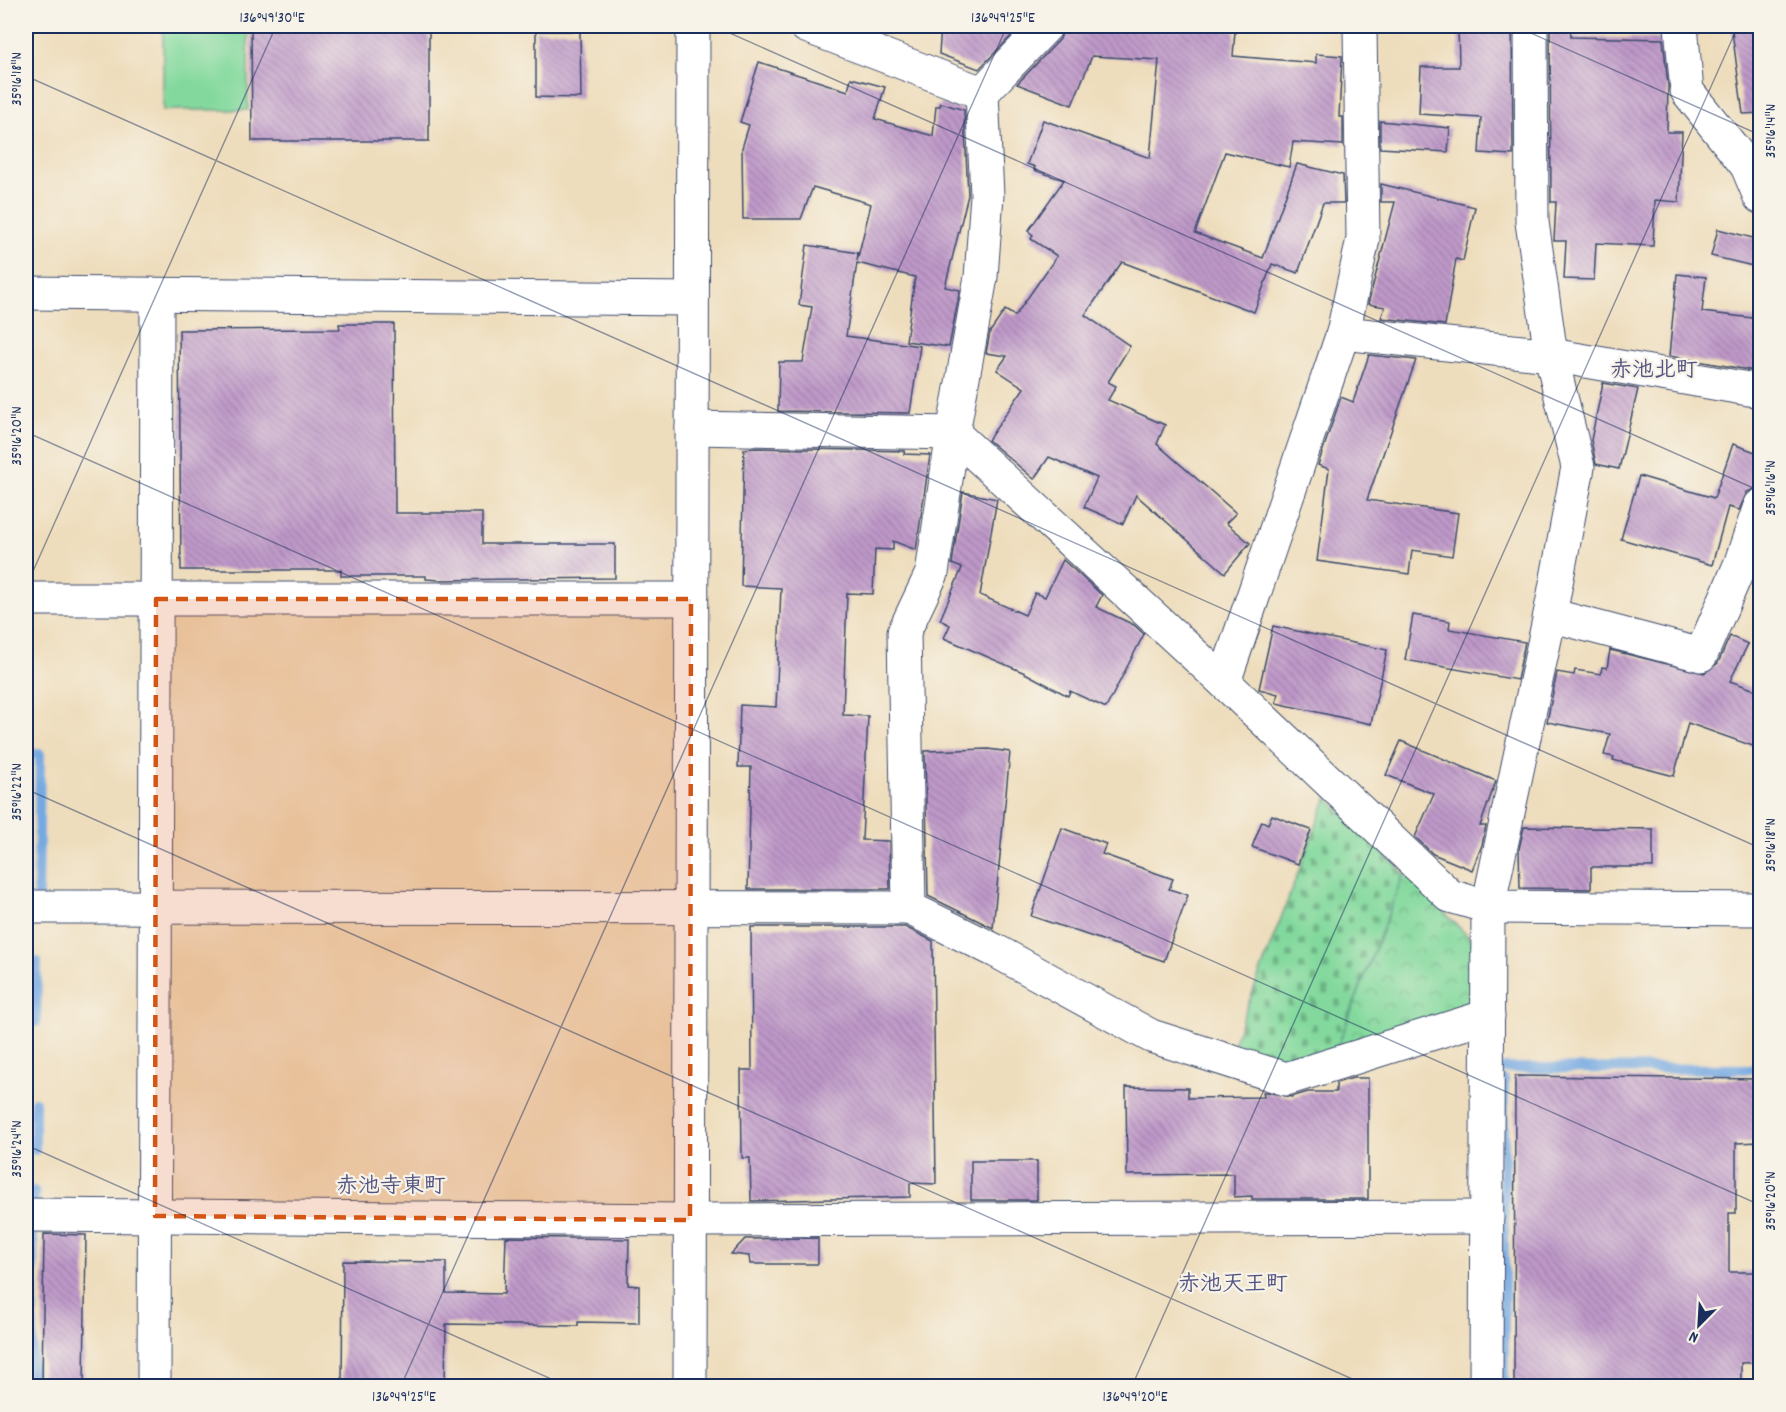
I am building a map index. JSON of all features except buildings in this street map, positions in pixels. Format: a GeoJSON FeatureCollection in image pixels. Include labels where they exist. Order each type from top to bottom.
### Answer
{"type":"FeatureCollection","features":[{"type":"Feature","properties":{"kind":"street"},"geometry":{"type":"LineString","coordinates":[[690,1386],[693,26]]}},
{"type":"Feature","properties":{"kind":"street"},"geometry":{"type":"LineString","coordinates":[[806,26],[982,93]]}},
{"type":"Feature","properties":{"kind":"street"},"geometry":{"type":"LineString","coordinates":[[909,908],[904,632],[932,573],[953,433],[981,277],[987,195],[982,93],[1047,26]]}},
{"type":"Feature","properties":{"kind":"street"},"geometry":{"type":"LineString","coordinates":[[1224,682],[1343,333],[1363,239],[1359,26]]}},
{"type":"Feature","properties":{"kind":"street"},"geometry":{"type":"LineString","coordinates":[[1486,1386],[1488,907],[1550,615],[1578,467],[1551,355],[1532,222],[1531,26]]}},
{"type":"Feature","properties":{"kind":"street"},"geometry":{"type":"LineString","coordinates":[[1682,26],[1687,91],[1747,166],[1761,197]]}},
{"type":"Feature","properties":{"kind":"street"},"geometry":{"type":"LineString","coordinates":[[26,293],[157,296],[692,299]]}},
{"type":"Feature","properties":{"kind":"street"},"geometry":{"type":"LineString","coordinates":[[154,1386],[157,296]]}},
{"type":"Feature","properties":{"kind":"street"},"geometry":{"type":"LineString","coordinates":[[1343,333],[1551,355],[1761,391]]}},
{"type":"Feature","properties":{"kind":"street"},"geometry":{"type":"LineString","coordinates":[[692,428],[953,433],[1224,682],[1450,896],[1488,907],[1761,909]]}},
{"type":"Feature","properties":{"kind":"street"},"geometry":{"type":"LineString","coordinates":[[1550,615],[1701,655],[1740,565],[1761,506]]}},
{"type":"Feature","properties":{"kind":"street"},"geometry":{"type":"LineString","coordinates":[[26,599],[691,599]]}},
{"type":"Feature","properties":{"kind":"street"},"geometry":{"type":"LineString","coordinates":[[26,907],[909,908],[996,951],[1151,1036],[1286,1079],[1488,1016]]}},
{"type":"Feature","properties":{"kind":"street"},"geometry":{"type":"LineString","coordinates":[[26,1215],[690,1220],[1487,1217]]}},
{"type":"Feature","properties":{"kind":"highlighted area"},"geometry":{"type":"Polygon","coordinates":[[[156,599],[691,599],[690,1220],[155,1216],[156,599]]]}},
{"type":"Feature","properties":{"kind":"green space"},"geometry":{"type":"Polygon","coordinates":[[[163,26],[248,26],[248,110],[163,110],[163,26]]]}},
{"type":"Feature","properties":{"kind":"green space"},"geometry":{"type":"Polygon","coordinates":[[[1327,797],[1404,873],[1335,1054],[1286,1069],[1230,1052],[1327,797]]]}},
{"type":"Feature","properties":{"kind":"green space"},"geometry":{"type":"Polygon","coordinates":[[[1404,873],[1474,942],[1475,995],[1466,1012],[1335,1054],[1404,873]]]}},
{"type":"Feature","properties":{"kind":"waterway"},"geometry":{"type":"LineString","coordinates":[[26,754],[40,754],[38,897]]}},
{"type":"Feature","properties":{"kind":"waterway"},"geometry":{"type":"LineString","coordinates":[[36,1022],[37,962]]}},
{"type":"Feature","properties":{"kind":"waterway"},"geometry":{"type":"LineString","coordinates":[[1504,1068],[1760,1069]]}},
{"type":"Feature","properties":{"kind":"waterway"},"geometry":{"type":"LineString","coordinates":[[1504,1080],[1504,1386]]}},
{"type":"Feature","properties":{"kind":"waterway"},"geometry":{"type":"LineString","coordinates":[[35,1102],[35,1150]]}},
{"type":"Feature","properties":{"kind":"waterway"},"geometry":{"type":"LineString","coordinates":[[34,1191],[34,1201]]}},
{"type":"Feature","properties":{"kind":"waterway"},"geometry":{"type":"LineString","coordinates":[[32,1386],[33,1235]]}},
{"type":"Feature","properties":{"kind":"district","name":"赤池北町"},"geometry":{"type":"Point","coordinates":[1654,371]}},
{"type":"Feature","properties":{"kind":"district","name":"赤池寺東町"},"geometry":{"type":"Point","coordinates":[391,1187]}},
{"type":"Feature","properties":{"kind":"district","name":"赤池天王町"},"geometry":{"type":"Point","coordinates":[1233,1285]}}]}
